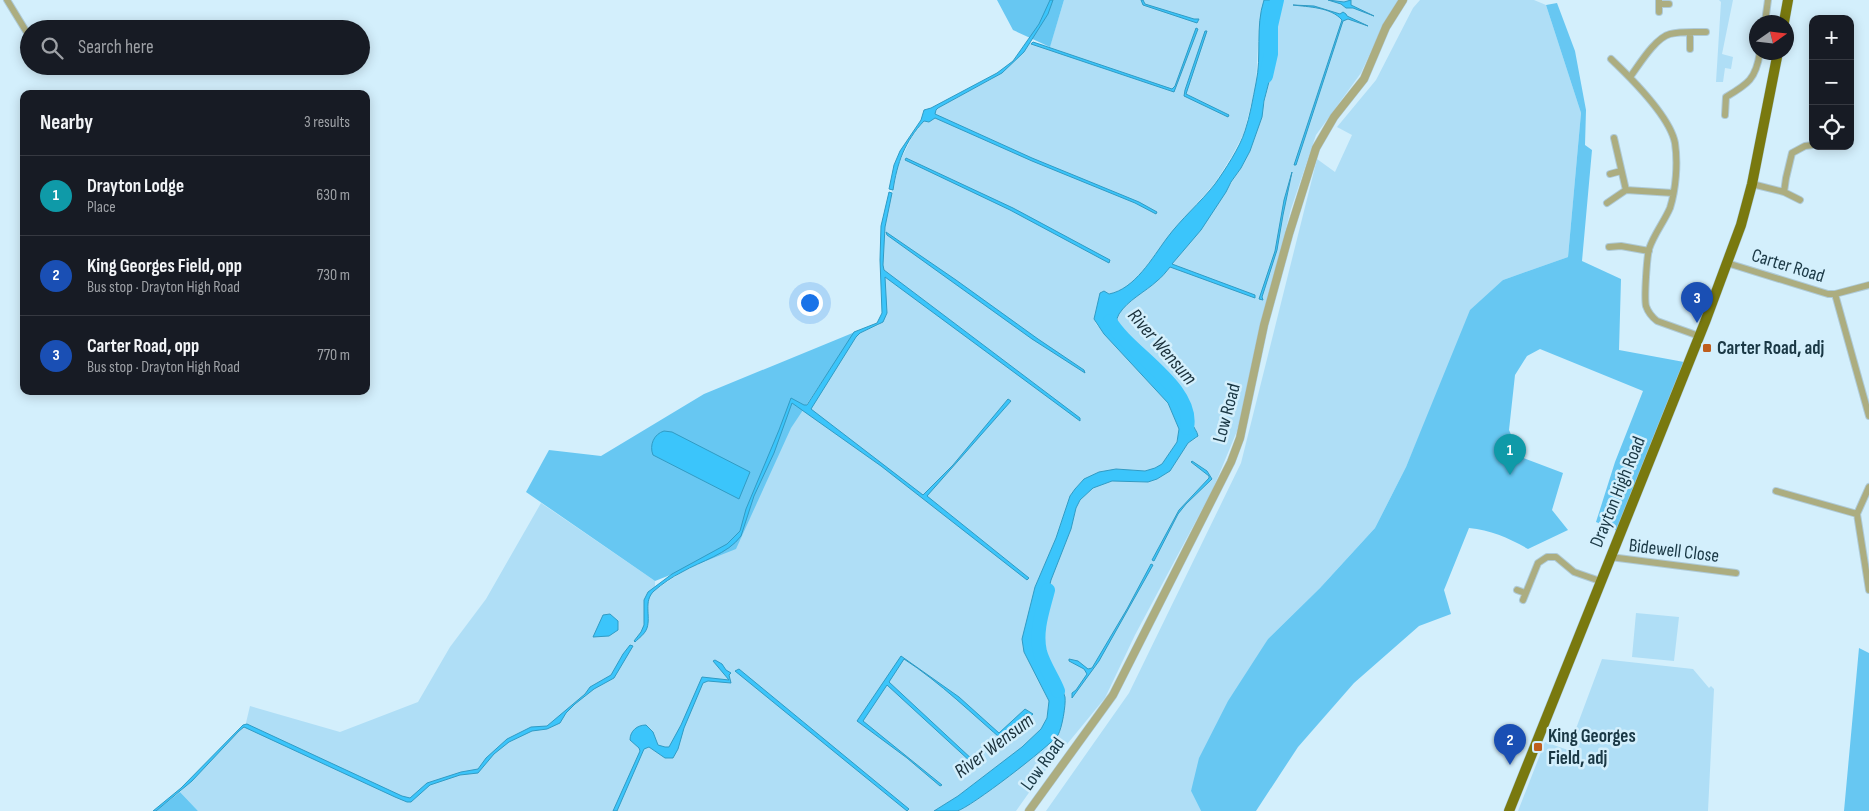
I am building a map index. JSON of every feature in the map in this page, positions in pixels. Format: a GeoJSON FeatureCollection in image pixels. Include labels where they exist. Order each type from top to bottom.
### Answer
{"type":"FeatureCollection","features":[{"type":"Feature","properties":{"kind":"main road"},"geometry":{"type":"LineString","coordinates":[[1785,15],[1788,0]]}},
{"type":"Feature","properties":{"kind":"main road","name":"Drayton High Road"},"geometry":{"type":"LineString","coordinates":[[1509,811],[1727,263],[1752,184],[1776,60]]}},
{"type":"Feature","properties":{"kind":"street"},"geometry":{"type":"LineString","coordinates":[[7,0],[20,21]]}},
{"type":"Feature","properties":{"kind":"street","name":"Low Road"},"geometry":{"type":"LineString","coordinates":[[1029,811],[1113,695],[1231,462],[1240,438],[1264,325],[1289,234],[1316,148],[1334,117],[1364,79],[1386,27],[1403,0]]}},
{"type":"Feature","properties":{"kind":"street"},"geometry":{"type":"LineString","coordinates":[[1766,15],[1768,0]]}},
{"type":"Feature","properties":{"kind":"street"},"geometry":{"type":"LineString","coordinates":[[1659,5],[1669,4]]}},
{"type":"Feature","properties":{"kind":"street"},"geometry":{"type":"LineString","coordinates":[[1690,32],[1690,49]]}},
{"type":"Feature","properties":{"kind":"street"},"geometry":{"type":"LineString","coordinates":[[1630,77],[1652,48],[1664,36],[1690,32],[1706,32]]}},
{"type":"Feature","properties":{"kind":"street"},"geometry":{"type":"LineString","coordinates":[[1611,59],[1630,77],[1666,121],[1672,134],[1675,149],[1676,174],[1670,206],[1649,251],[1646,305],[1657,321],[1699,336]]}},
{"type":"Feature","properties":{"kind":"street"},"geometry":{"type":"LineString","coordinates":[[1725,114],[1726,97],[1745,86],[1758,69],[1759,60]]}},
{"type":"Feature","properties":{"kind":"street"},"geometry":{"type":"LineString","coordinates":[[1614,138],[1626,190]]}},
{"type":"Feature","properties":{"kind":"street"},"geometry":{"type":"LineString","coordinates":[[1784,192],[1792,152],[1809,146]]}},
{"type":"Feature","properties":{"kind":"street"},"geometry":{"type":"LineString","coordinates":[[1610,174],[1621,171]]}},
{"type":"Feature","properties":{"kind":"street"},"geometry":{"type":"LineString","coordinates":[[1752,184],[1784,192],[1800,200]]}},
{"type":"Feature","properties":{"kind":"street"},"geometry":{"type":"LineString","coordinates":[[1607,203],[1626,190],[1673,193]]}},
{"type":"Feature","properties":{"kind":"street"},"geometry":{"type":"LineString","coordinates":[[1609,247],[1621,246],[1649,251]]}},
{"type":"Feature","properties":{"kind":"street","name":"Carter Road"},"geometry":{"type":"LineString","coordinates":[[1727,263],[1835,294],[1869,285]]}},
{"type":"Feature","properties":{"kind":"street"},"geometry":{"type":"LineString","coordinates":[[1835,294],[1869,416]]}},
{"type":"Feature","properties":{"kind":"street"},"geometry":{"type":"LineString","coordinates":[[1869,487],[1857,514],[1869,590]]}},
{"type":"Feature","properties":{"kind":"street"},"geometry":{"type":"LineString","coordinates":[[1776,491],[1857,514]]}},
{"type":"Feature","properties":{"kind":"street"},"geometry":{"type":"LineString","coordinates":[[1517,590],[1524,596],[1538,563],[1547,557],[1556,557],[1574,572],[1600,582]]}},
{"type":"Feature","properties":{"kind":"street","name":"Bidewell Close"},"geometry":{"type":"LineString","coordinates":[[1610,557],[1736,573]]}},
{"type":"Feature","properties":{"kind":"shaded area"},"geometry":{"type":"Polygon","coordinates":[[[997,0],[1064,0],[1050,47],[1013,30],[997,0]]]}},
{"type":"Feature","properties":{"kind":"shaded area"},"geometry":{"type":"Polygon","coordinates":[[[1050,0],[1053,0],[1048,14],[1024,52],[1002,73],[938,108],[935,114],[1032,158],[1139,202],[1157,212],[1156,214],[1135,203],[1032,161],[935,118],[929,122],[924,121],[912,136],[903,153],[893,190],[889,189],[894,165],[900,151],[921,120],[924,110],[997,73],[1013,61],[1039,24],[1050,0]]]}},
{"type":"Feature","properties":{"kind":"shaded area"},"geometry":{"type":"Polygon","coordinates":[[[1064,0],[1264,0],[1259,26],[1256,85],[1244,133],[1232,156],[1215,183],[1172,232],[1137,278],[1125,288],[1113,293],[1100,293],[1094,319],[1096,324],[1168,403],[1179,429],[1177,442],[1162,464],[1155,468],[1145,471],[1116,469],[1084,479],[1070,496],[1056,538],[1035,587],[1029,613],[1024,652],[1049,701],[1047,718],[1041,729],[1022,747],[958,796],[934,811],[198,811],[180,792],[245,727],[250,706],[340,732],[418,702],[450,647],[486,599],[541,503],[655,581],[655,590],[682,572],[715,556],[792,403],[808,413],[856,337],[860,333],[879,325],[887,313],[883,266],[885,227],[897,167],[912,137],[924,121],[927,122],[938,108],[992,79],[1024,52],[1028,43],[1033,42],[1050,46],[1064,0]]]}},
{"type":"Feature","properties":{"kind":"shaded area"},"geometry":{"type":"Polygon","coordinates":[[[1141,0],[1145,4],[1199,19],[1197,23],[1143,5],[1141,0]]]}},
{"type":"Feature","properties":{"kind":"shaded area"},"geometry":{"type":"Polygon","coordinates":[[[1264,0],[1279,0],[1271,23],[1271,74],[1262,117],[1250,151],[1241,168],[1201,230],[1172,264],[1255,295],[1255,298],[1170,267],[1119,314],[1116,323],[1124,341],[1167,380],[1175,390],[1198,436],[1188,443],[1170,471],[1157,479],[1148,482],[1112,481],[1093,488],[1080,500],[1051,580],[1034,646],[1040,661],[1059,684],[1065,697],[1061,727],[1058,735],[1009,776],[965,807],[957,811],[934,811],[958,796],[1022,747],[1041,729],[1047,718],[1049,701],[1024,652],[1022,639],[1035,587],[1056,538],[1070,496],[1084,479],[1099,472],[1116,469],[1145,471],[1155,468],[1162,464],[1177,442],[1179,429],[1168,403],[1104,334],[1094,319],[1100,293],[1104,291],[1109,294],[1118,291],[1127,286],[1142,272],[1172,231],[1215,184],[1236,151],[1247,125],[1258,73],[1259,31],[1264,0]]]}},
{"type":"Feature","properties":{"kind":"shaded area"},"geometry":{"type":"Polygon","coordinates":[[[1279,0],[1399,0],[1385,21],[1361,73],[1316,135],[1291,209],[1237,431],[1213,489],[1135,635],[1105,698],[1040,777],[1016,811],[958,811],[1011,774],[1058,734],[1059,685],[1040,662],[1034,646],[1051,580],[1080,500],[1093,488],[1112,481],[1148,482],[1157,479],[1170,471],[1188,443],[1197,438],[1197,432],[1186,407],[1124,341],[1117,329],[1116,319],[1125,306],[1157,281],[1174,262],[1213,209],[1247,157],[1256,134],[1271,75],[1271,32],[1279,0]]]}},
{"type":"Feature","properties":{"kind":"shaded area"},"geometry":{"type":"Polygon","coordinates":[[[1328,0],[1344,2],[1351,0],[1351,5],[1374,16],[1353,8],[1346,8],[1341,4],[1328,0]]]}},
{"type":"Feature","properties":{"kind":"shaded area"},"geometry":{"type":"Polygon","coordinates":[[[1420,0],[1534,0],[1546,5],[1581,113],[1568,257],[1503,280],[1438,392],[1406,467],[1375,528],[1320,588],[1268,639],[1191,791],[1201,811],[1046,811],[1129,693],[1241,463],[1317,159],[1335,172],[1352,135],[1337,127],[1376,80],[1413,8],[1420,0]]]}},
{"type":"Feature","properties":{"kind":"shaded area"},"geometry":{"type":"Polygon","coordinates":[[[1719,0],[1733,0],[1722,54],[1733,57],[1731,69],[1725,68],[1723,82],[1716,82],[1721,2],[1719,0]]]}},
{"type":"Feature","properties":{"kind":"shaded area"},"geometry":{"type":"Polygon","coordinates":[[[1557,3],[1575,51],[1586,110],[1585,145],[1592,150],[1582,261],[1621,279],[1619,350],[1684,362],[1617,531],[1596,522],[1615,462],[1643,391],[1540,349],[1527,356],[1515,375],[1509,430],[1521,457],[1563,473],[1552,510],[1568,530],[1528,549],[1500,535],[1469,528],[1444,590],[1451,614],[1419,626],[1354,683],[1298,747],[1256,811],[1201,811],[1191,791],[1199,758],[1228,701],[1268,639],[1320,588],[1375,528],[1406,467],[1470,310],[1503,280],[1568,257],[1581,113],[1546,5],[1557,3]]]}},
{"type":"Feature","properties":{"kind":"shaded area"},"geometry":{"type":"Polygon","coordinates":[[[1293,5],[1314,6],[1340,14],[1343,12],[1347,16],[1368,26],[1348,19],[1343,21],[1296,165],[1294,165],[1342,20],[1326,10],[1293,5]]]}},
{"type":"Feature","properties":{"kind":"shaded area"},"geometry":{"type":"Polygon","coordinates":[[[1196,28],[1198,29],[1174,92],[1031,44],[1033,42],[1172,89],[1175,86],[1196,28]]]}},
{"type":"Feature","properties":{"kind":"shaded area"},"geometry":{"type":"Polygon","coordinates":[[[1205,31],[1207,31],[1186,94],[1229,115],[1228,117],[1184,96],[1205,31]]]}},
{"type":"Feature","properties":{"kind":"shaded area"},"geometry":{"type":"Polygon","coordinates":[[[906,158],[1013,208],[1110,260],[1109,263],[1010,210],[905,160],[906,158]]]}},
{"type":"Feature","properties":{"kind":"shaded area"},"geometry":{"type":"Polygon","coordinates":[[[1292,172],[1277,250],[1262,297],[1263,300],[1259,299],[1275,251],[1284,200],[1292,172]]]}},
{"type":"Feature","properties":{"kind":"shaded area"},"geometry":{"type":"Polygon","coordinates":[[[889,192],[892,193],[885,227],[884,270],[1080,418],[1080,421],[885,277],[887,313],[883,322],[860,333],[856,337],[811,409],[923,495],[953,465],[1008,399],[1011,401],[927,496],[1029,578],[1027,580],[881,466],[792,403],[774,453],[754,496],[741,536],[729,548],[678,574],[654,591],[648,604],[647,628],[635,642],[644,625],[644,600],[648,592],[672,574],[727,544],[740,531],[746,509],[791,398],[807,405],[854,332],[877,323],[882,313],[881,226],[889,192]]]}},
{"type":"Feature","properties":{"kind":"shaded area"},"geometry":{"type":"Polygon","coordinates":[[[886,232],[1084,370],[1085,373],[1032,339],[887,235],[886,232]]]}},
{"type":"Feature","properties":{"kind":"shaded area"},"geometry":{"type":"Polygon","coordinates":[[[855,332],[791,428],[736,549],[655,581],[526,492],[549,450],[601,456],[704,394],[855,332]]]}},
{"type":"Feature","properties":{"kind":"shaded area"},"geometry":{"type":"Polygon","coordinates":[[[660,432],[672,432],[750,472],[739,499],[653,455],[653,440],[660,432]]]}},
{"type":"Feature","properties":{"kind":"shaded area"},"geometry":{"type":"Polygon","coordinates":[[[1192,461],[1207,471],[1212,479],[1178,514],[1154,561],[1152,560],[1179,510],[1209,478],[1192,461]]]}},
{"type":"Feature","properties":{"kind":"shaded area"},"geometry":{"type":"Polygon","coordinates":[[[1151,564],[1153,565],[1099,661],[1072,698],[1072,693],[1087,674],[1084,669],[1069,661],[1069,659],[1078,661],[1088,669],[1092,668],[1151,564]]]}},
{"type":"Feature","properties":{"kind":"shaded area"},"geometry":{"type":"Polygon","coordinates":[[[1636,613],[1679,617],[1674,661],[1632,657],[1636,613]]]}},
{"type":"Feature","properties":{"kind":"shaded area"},"geometry":{"type":"Polygon","coordinates":[[[610,614],[618,621],[618,630],[609,636],[593,637],[603,615],[610,614]]]}},
{"type":"Feature","properties":{"kind":"shaded area"},"geometry":{"type":"Polygon","coordinates":[[[630,645],[633,646],[614,678],[594,689],[575,704],[560,723],[547,729],[532,731],[509,742],[494,754],[478,773],[460,775],[430,785],[411,802],[395,797],[244,727],[192,781],[156,811],[153,811],[181,788],[243,725],[247,724],[410,798],[427,783],[461,772],[478,769],[486,758],[507,739],[531,727],[547,726],[585,694],[590,687],[611,675],[630,645]]]}},
{"type":"Feature","properties":{"kind":"shaded area"},"geometry":{"type":"Polygon","coordinates":[[[1859,648],[1869,653],[1869,811],[1844,811],[1859,648]]]}},
{"type":"Feature","properties":{"kind":"shaded area"},"geometry":{"type":"Polygon","coordinates":[[[901,656],[918,668],[904,659],[889,682],[974,761],[972,763],[887,685],[863,721],[942,785],[940,786],[907,758],[857,721],[901,656]]]}},
{"type":"Feature","properties":{"kind":"shaded area"},"geometry":{"type":"Polygon","coordinates":[[[1602,659],[1693,669],[1709,688],[1711,686],[1714,689],[1708,811],[1518,811],[1545,742],[1568,750],[1602,659]]]}},
{"type":"Feature","properties":{"kind":"shaded area"},"geometry":{"type":"Polygon","coordinates":[[[715,660],[731,673],[729,675],[731,683],[708,681],[703,683],[673,758],[665,758],[649,747],[644,749],[617,811],[613,811],[640,751],[630,740],[633,731],[640,726],[646,725],[653,732],[658,745],[669,747],[702,677],[729,680],[713,661],[715,660]]]}},
{"type":"Feature","properties":{"kind":"shaded area"},"geometry":{"type":"Polygon","coordinates":[[[918,668],[959,697],[999,733],[1025,709],[1033,714],[1031,716],[1027,713],[1003,735],[1008,740],[1006,743],[944,688],[918,668]]]}},
{"type":"Feature","properties":{"kind":"shaded area"},"geometry":{"type":"Polygon","coordinates":[[[739,669],[909,809],[907,811],[735,671],[739,669]]]}},
{"type":"Feature","properties":{"kind":"shaded area"},"geometry":{"type":"Polygon","coordinates":[[[180,792],[198,811],[156,811],[180,792]]]}},
{"type":"Feature","properties":{"kind":"waterway","name":"River Wensum"},"geometry":{"type":"LineString","coordinates":[[1266,76],[1271,54],[1271,26],[1277,0]]}},
{"type":"Feature","properties":{"kind":"waterway","name":"River Wensum"},"geometry":{"type":"LineString","coordinates":[[1110,321],[1119,333],[1158,371],[1181,398],[1187,413],[1187,428]]}},
{"type":"Feature","properties":{"kind":"waterway","name":"River Wensum"},"geometry":{"type":"LineString","coordinates":[[1048,590],[1038,636],[1040,652],[1058,691]]}},
{"type":"Feature","properties":{"kind":"place","name":"Carter Road, opp"},"geometry":{"type":"Point","coordinates":[1697,323]}},
{"type":"Feature","properties":{"kind":"place","name":"Carter Road, adj"},"geometry":{"type":"Point","coordinates":[1707,348]}},
{"type":"Feature","properties":{"kind":"place","name":"Drayton Lodge"},"geometry":{"type":"Point","coordinates":[1510,475]}},
{"type":"Feature","properties":{"kind":"place","name":"King Georges Field, adj"},"geometry":{"type":"Point","coordinates":[1538,747]}},
{"type":"Feature","properties":{"kind":"place","name":"King Georges Field, opp"},"geometry":{"type":"Point","coordinates":[1510,765]}}]}
